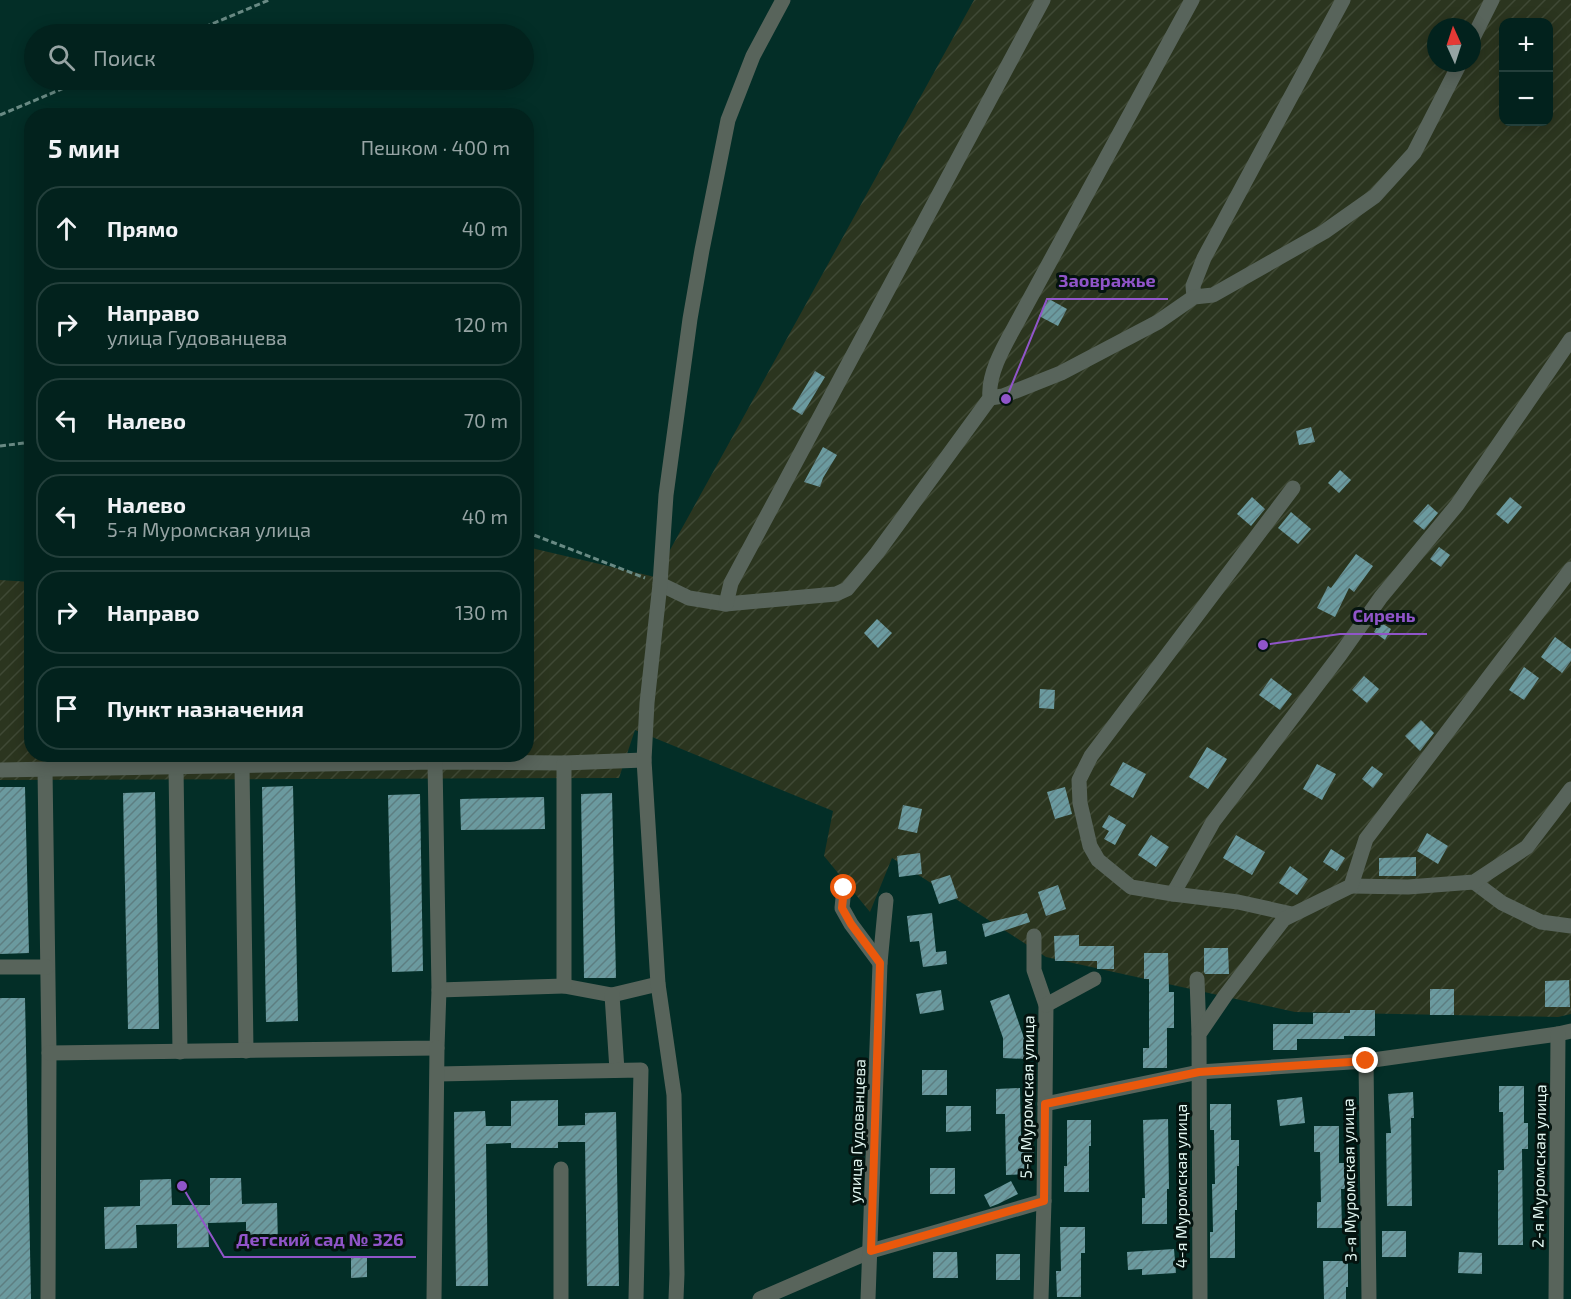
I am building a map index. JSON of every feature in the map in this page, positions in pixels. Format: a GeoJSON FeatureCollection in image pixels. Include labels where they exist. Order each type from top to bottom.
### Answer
{"type":"FeatureCollection","features":[{"type":"Feature","properties":{"kind":"street"},"geometry":{"type":"LineString","coordinates":[[676,1299],[674,1095],[658,984],[644,760],[647,703],[660,584],[666,495],[690,319],[728,120],[753,56],[783,0]]}},
{"type":"Feature","properties":{"kind":"street"},"geometry":{"type":"LineString","coordinates":[[726,604],[731,583],[1043,0]]}},
{"type":"Feature","properties":{"kind":"street"},"geometry":{"type":"LineString","coordinates":[[660,584],[689,598],[726,604],[836,594],[847,589],[990,398],[989,390],[1001,354],[1192,0]]}},
{"type":"Feature","properties":{"kind":"street"},"geometry":{"type":"LineString","coordinates":[[1194,297],[1192,286],[1204,258],[1343,0]]}},
{"type":"Feature","properties":{"kind":"street"},"geometry":{"type":"LineString","coordinates":[[1481,22],[1492,0]]}},
{"type":"Feature","properties":{"kind":"street"},"geometry":{"type":"LineString","coordinates":[[990,398],[1003,396],[1061,373],[1158,322],[1194,297],[1212,295],[1324,232],[1375,196],[1414,153],[1455,72]]}},
{"type":"Feature","properties":{"kind":"street"},"geometry":{"type":"LineString","coordinates":[[1173,894],[1213,822],[1340,655],[1381,597],[1457,505],[1571,339]]}},
{"type":"Feature","properties":{"kind":"street"},"geometry":{"type":"LineString","coordinates":[[1293,488],[1091,756],[1079,780],[1080,803],[1090,846],[1098,860],[1131,887],[1238,902],[1293,914]]}},
{"type":"Feature","properties":{"kind":"street"},"geometry":{"type":"LineString","coordinates":[[1351,886],[1366,838],[1571,569]]}},
{"type":"Feature","properties":{"kind":"street"},"geometry":{"type":"LineString","coordinates":[[0,770],[644,760]]}},
{"type":"Feature","properties":{"kind":"street"},"geometry":{"type":"LineString","coordinates":[[435,762],[439,990],[435,1299]]}},
{"type":"Feature","properties":{"kind":"street"},"geometry":{"type":"LineString","coordinates":[[564,763],[564,986]]}},
{"type":"Feature","properties":{"kind":"street"},"geometry":{"type":"LineString","coordinates":[[242,766],[246,1051]]}},
{"type":"Feature","properties":{"kind":"street"},"geometry":{"type":"LineString","coordinates":[[176,767],[180,1052]]}},
{"type":"Feature","properties":{"kind":"street"},"geometry":{"type":"LineString","coordinates":[[45,769],[49,1053],[48,1299]]}},
{"type":"Feature","properties":{"kind":"street"},"geometry":{"type":"LineString","coordinates":[[1199,1034],[1284,919],[1351,886],[1408,887],[1474,882],[1527,847],[1571,789]]}},
{"type":"Feature","properties":{"kind":"street"},"geometry":{"type":"LineString","coordinates":[[1474,882],[1502,903],[1541,922],[1571,926]]}},
{"type":"Feature","properties":{"kind":"street"},"geometry":{"type":"LineString","coordinates":[[844,888],[842,908],[880,963]]}},
{"type":"Feature","properties":{"kind":"street","name":"улица Гудованцева"},"geometry":{"type":"LineString","coordinates":[[868,1299],[880,963],[886,900]]}},
{"type":"Feature","properties":{"kind":"street","name":"5-я Муромская улица"},"geometry":{"type":"LineString","coordinates":[[1034,936],[1034,970],[1046,1005],[1041,1299]]}},
{"type":"Feature","properties":{"kind":"street"},"geometry":{"type":"LineString","coordinates":[[0,967],[47,967]]}},
{"type":"Feature","properties":{"kind":"street"},"geometry":{"type":"LineString","coordinates":[[1046,1005],[1094,979]]}},
{"type":"Feature","properties":{"kind":"street","name":"4-я Муромская улица"},"geometry":{"type":"LineString","coordinates":[[1197,980],[1200,1299]]}},
{"type":"Feature","properties":{"kind":"street"},"geometry":{"type":"LineString","coordinates":[[439,990],[564,986],[612,995],[658,984]]}},
{"type":"Feature","properties":{"kind":"street"},"geometry":{"type":"LineString","coordinates":[[612,995],[617,1070]]}},
{"type":"Feature","properties":{"kind":"street"},"geometry":{"type":"LineString","coordinates":[[1045,1104],[1199,1072],[1366,1061],[1565,1033]]}},
{"type":"Feature","properties":{"kind":"street","name":"2-я Муромская улица"},"geometry":{"type":"LineString","coordinates":[[1556,1299],[1565,1033]]}},
{"type":"Feature","properties":{"kind":"street"},"geometry":{"type":"LineString","coordinates":[[49,1053],[437,1048]]}},
{"type":"Feature","properties":{"kind":"street","name":"3-я Муромская улица"},"geometry":{"type":"LineString","coordinates":[[1366,1061],[1369,1299]]}},
{"type":"Feature","properties":{"kind":"street"},"geometry":{"type":"LineString","coordinates":[[438,1074],[641,1070],[636,1299]]}},
{"type":"Feature","properties":{"kind":"street"},"geometry":{"type":"LineString","coordinates":[[561,1169],[561,1299]]}},
{"type":"Feature","properties":{"kind":"street"},"geometry":{"type":"LineString","coordinates":[[760,1299],[871,1251],[1044,1201]]}},
{"type":"Feature","properties":{"kind":"path"},"geometry":{"type":"LineString","coordinates":[[212,24],[269,0]]}},
{"type":"Feature","properties":{"kind":"path"},"geometry":{"type":"LineString","coordinates":[[0,115],[59,90]]}},
{"type":"Feature","properties":{"kind":"path"},"geometry":{"type":"LineString","coordinates":[[0,446],[24,443]]}},
{"type":"Feature","properties":{"kind":"path"},"geometry":{"type":"LineString","coordinates":[[534,535],[660,584]]}},
{"type":"Feature","properties":{"kind":"green space"},"geometry":{"type":"Polygon","coordinates":[[[974,0],[1571,0],[1571,1014],[1558,1017],[1295,1012],[1046,957],[892,858],[870,912],[824,856],[833,811],[635,730],[619,778],[0,780],[0,580],[24,582],[24,762],[534,762],[534,549],[655,577],[974,0]]]}},
{"type":"Feature","properties":{"kind":"building"},"geometry":{"type":"Polygon","coordinates":[[[1049,299],[1067,309],[1058,326],[1039,316],[1049,299]]]}},
{"type":"Feature","properties":{"kind":"building"},"geometry":{"type":"Polygon","coordinates":[[[815,371],[825,377],[802,415],[792,409],[815,371]]]}},
{"type":"Feature","properties":{"kind":"building"},"geometry":{"type":"Polygon","coordinates":[[[1311,427],[1315,442],[1299,445],[1296,431],[1311,427]]]}},
{"type":"Feature","properties":{"kind":"building"},"geometry":{"type":"Polygon","coordinates":[[[823,447],[837,455],[820,487],[804,482],[823,447]]]}},
{"type":"Feature","properties":{"kind":"building"},"geometry":{"type":"Polygon","coordinates":[[[1340,470],[1351,480],[1339,493],[1328,483],[1340,470]]]}},
{"type":"Feature","properties":{"kind":"building"},"geometry":{"type":"Polygon","coordinates":[[[1252,497],[1265,509],[1251,526],[1237,514],[1252,497]]]}},
{"type":"Feature","properties":{"kind":"building"},"geometry":{"type":"Polygon","coordinates":[[[1510,497],[1522,507],[1508,524],[1496,514],[1510,497]]]}},
{"type":"Feature","properties":{"kind":"building"},"geometry":{"type":"Polygon","coordinates":[[[1428,504],[1438,513],[1424,530],[1413,521],[1428,504]]]}},
{"type":"Feature","properties":{"kind":"building"},"geometry":{"type":"Polygon","coordinates":[[[1291,512],[1311,529],[1298,544],[1278,528],[1291,512]]]}},
{"type":"Feature","properties":{"kind":"building"},"geometry":{"type":"Polygon","coordinates":[[[1439,547],[1450,555],[1441,567],[1430,559],[1439,547]]]}},
{"type":"Feature","properties":{"kind":"building"},"geometry":{"type":"Polygon","coordinates":[[[1356,554],[1373,566],[1354,592],[1349,588],[1335,617],[1317,608],[1328,586],[1331,588],[1356,554]]]}},
{"type":"Feature","properties":{"kind":"building"},"geometry":{"type":"Polygon","coordinates":[[[877,619],[892,633],[878,648],[864,633],[877,619]]]}},
{"type":"Feature","properties":{"kind":"building"},"geometry":{"type":"Polygon","coordinates":[[[1380,622],[1391,629],[1385,640],[1374,632],[1380,622]]]}},
{"type":"Feature","properties":{"kind":"building"},"geometry":{"type":"Polygon","coordinates":[[[1555,637],[1571,649],[1571,661],[1562,673],[1541,657],[1555,637]]]}},
{"type":"Feature","properties":{"kind":"building"},"geometry":{"type":"Polygon","coordinates":[[[1524,667],[1539,678],[1524,700],[1509,690],[1524,667]]]}},
{"type":"Feature","properties":{"kind":"building"},"geometry":{"type":"Polygon","coordinates":[[[1364,676],[1379,689],[1367,703],[1352,690],[1364,676]]]}},
{"type":"Feature","properties":{"kind":"building"},"geometry":{"type":"Polygon","coordinates":[[[1271,678],[1292,694],[1280,710],[1259,695],[1271,678]]]}},
{"type":"Feature","properties":{"kind":"building"},"geometry":{"type":"Polygon","coordinates":[[[1040,689],[1055,690],[1054,709],[1039,708],[1040,689]]]}},
{"type":"Feature","properties":{"kind":"building"},"geometry":{"type":"Polygon","coordinates":[[[1421,720],[1434,733],[1420,751],[1405,736],[1421,720]]]}},
{"type":"Feature","properties":{"kind":"building"},"geometry":{"type":"Polygon","coordinates":[[[1207,747],[1227,759],[1208,789],[1189,777],[1207,747]]]}},
{"type":"Feature","properties":{"kind":"building"},"geometry":{"type":"Polygon","coordinates":[[[1123,762],[1146,774],[1133,798],[1110,785],[1123,762]]]}},
{"type":"Feature","properties":{"kind":"building"},"geometry":{"type":"Polygon","coordinates":[[[1317,764],[1336,774],[1322,800],[1303,789],[1317,764]]]}},
{"type":"Feature","properties":{"kind":"building"},"geometry":{"type":"Polygon","coordinates":[[[1372,766],[1383,774],[1373,788],[1362,779],[1372,766]]]}},
{"type":"Feature","properties":{"kind":"building"},"geometry":{"type":"Polygon","coordinates":[[[293,786],[298,1021],[266,1022],[262,787],[293,786]]]}},
{"type":"Feature","properties":{"kind":"building"},"geometry":{"type":"Polygon","coordinates":[[[0,787],[25,787],[29,953],[0,954],[0,787]]]}},
{"type":"Feature","properties":{"kind":"building"},"geometry":{"type":"Polygon","coordinates":[[[1065,787],[1072,814],[1055,819],[1047,792],[1065,787]]]}},
{"type":"Feature","properties":{"kind":"building"},"geometry":{"type":"Polygon","coordinates":[[[155,792],[159,1029],[128,1029],[123,793],[155,792]]]}},
{"type":"Feature","properties":{"kind":"building"},"geometry":{"type":"Polygon","coordinates":[[[612,793],[616,978],[584,978],[581,794],[612,793]]]}},
{"type":"Feature","properties":{"kind":"building"},"geometry":{"type":"Polygon","coordinates":[[[420,794],[423,971],[392,972],[388,795],[420,794]]]}},
{"type":"Feature","properties":{"kind":"building"},"geometry":{"type":"Polygon","coordinates":[[[544,797],[545,829],[461,830],[460,799],[544,797]]]}},
{"type":"Feature","properties":{"kind":"building"},"geometry":{"type":"Polygon","coordinates":[[[903,805],[922,809],[917,833],[898,829],[903,805]]]}},
{"type":"Feature","properties":{"kind":"building"},"geometry":{"type":"Polygon","coordinates":[[[1109,815],[1126,825],[1115,845],[1104,839],[1109,831],[1102,827],[1109,815]]]}},
{"type":"Feature","properties":{"kind":"building"},"geometry":{"type":"Polygon","coordinates":[[[1427,833],[1448,846],[1438,864],[1417,851],[1427,833]]]}},
{"type":"Feature","properties":{"kind":"building"},"geometry":{"type":"Polygon","coordinates":[[[1151,835],[1169,847],[1156,867],[1138,855],[1151,835]]]}},
{"type":"Feature","properties":{"kind":"building"},"geometry":{"type":"Polygon","coordinates":[[[1236,835],[1265,852],[1252,875],[1223,858],[1236,835]]]}},
{"type":"Feature","properties":{"kind":"building"},"geometry":{"type":"Polygon","coordinates":[[[1331,849],[1345,858],[1337,871],[1323,862],[1331,849]]]}},
{"type":"Feature","properties":{"kind":"building"},"geometry":{"type":"Polygon","coordinates":[[[920,853],[922,874],[899,877],[897,856],[920,853]]]}},
{"type":"Feature","properties":{"kind":"building"},"geometry":{"type":"Polygon","coordinates":[[[1416,857],[1416,876],[1379,876],[1379,858],[1416,857]]]}},
{"type":"Feature","properties":{"kind":"building"},"geometry":{"type":"Polygon","coordinates":[[[1290,866],[1308,879],[1297,895],[1279,883],[1290,866]]]}},
{"type":"Feature","properties":{"kind":"building"},"geometry":{"type":"Polygon","coordinates":[[[950,875],[958,898],[939,904],[931,881],[950,875]]]}},
{"type":"Feature","properties":{"kind":"building"},"geometry":{"type":"Polygon","coordinates":[[[1058,885],[1066,909],[1046,916],[1038,892],[1058,885]]]}},
{"type":"Feature","properties":{"kind":"building"},"geometry":{"type":"Polygon","coordinates":[[[932,913],[936,952],[946,951],[947,964],[923,967],[919,941],[910,942],[907,916],[932,913]]]}},
{"type":"Feature","properties":{"kind":"building"},"geometry":{"type":"Polygon","coordinates":[[[1027,913],[1030,922],[985,937],[982,924],[1027,913]]]}},
{"type":"Feature","properties":{"kind":"building"},"geometry":{"type":"Polygon","coordinates":[[[1079,935],[1079,946],[1114,946],[1114,969],[1097,969],[1097,961],[1055,961],[1054,936],[1079,935]]]}},
{"type":"Feature","properties":{"kind":"building"},"geometry":{"type":"Polygon","coordinates":[[[1204,948],[1228,948],[1229,974],[1205,974],[1204,948]]]}},
{"type":"Feature","properties":{"kind":"building"},"geometry":{"type":"Polygon","coordinates":[[[1144,953],[1168,953],[1169,992],[1174,992],[1174,1028],[1167,1028],[1167,1068],[1143,1068],[1143,1048],[1149,1048],[1149,979],[1144,979],[1144,953]]]}},
{"type":"Feature","properties":{"kind":"building"},"geometry":{"type":"Polygon","coordinates":[[[1569,980],[1570,1007],[1545,1007],[1545,981],[1569,980]]]}},
{"type":"Feature","properties":{"kind":"building"},"geometry":{"type":"Polygon","coordinates":[[[1430,989],[1454,989],[1454,1015],[1430,1015],[1430,989]]]}},
{"type":"Feature","properties":{"kind":"building"},"geometry":{"type":"Polygon","coordinates":[[[941,990],[944,1010],[920,1014],[916,994],[941,990]]]}},
{"type":"Feature","properties":{"kind":"building"},"geometry":{"type":"Polygon","coordinates":[[[1009,994],[1024,1038],[1027,1038],[1027,1059],[1003,1058],[1003,1038],[990,1001],[1009,994]]]}},
{"type":"Feature","properties":{"kind":"building"},"geometry":{"type":"Polygon","coordinates":[[[0,998],[25,998],[31,1299],[0,1299],[0,998]]]}},
{"type":"Feature","properties":{"kind":"building"},"geometry":{"type":"Polygon","coordinates":[[[1350,1010],[1375,1010],[1375,1036],[1344,1036],[1344,1039],[1297,1039],[1297,1050],[1273,1050],[1273,1024],[1313,1024],[1313,1013],[1350,1013],[1350,1010]]]}},
{"type":"Feature","properties":{"kind":"building"},"geometry":{"type":"Polygon","coordinates":[[[922,1070],[947,1070],[947,1095],[922,1095],[922,1070]]]}},
{"type":"Feature","properties":{"kind":"building"},"geometry":{"type":"Polygon","coordinates":[[[1499,1086],[1524,1086],[1524,1123],[1528,1123],[1528,1149],[1522,1149],[1523,1245],[1498,1245],[1498,1170],[1504,1170],[1503,1112],[1499,1112],[1499,1086]]]}},
{"type":"Feature","properties":{"kind":"building"},"geometry":{"type":"Polygon","coordinates":[[[1020,1088],[1021,1135],[1033,1135],[1034,1157],[1030,1157],[1031,1174],[1006,1175],[1005,1114],[996,1114],[996,1089],[1020,1088]]]}},
{"type":"Feature","properties":{"kind":"building"},"geometry":{"type":"Polygon","coordinates":[[[1413,1092],[1412,1206],[1387,1206],[1386,1133],[1391,1133],[1388,1094],[1413,1092]]]}},
{"type":"Feature","properties":{"kind":"building"},"geometry":{"type":"Polygon","coordinates":[[[1302,1097],[1305,1123],[1280,1126],[1277,1100],[1302,1097]]]}},
{"type":"Feature","properties":{"kind":"building"},"geometry":{"type":"Polygon","coordinates":[[[558,1100],[558,1126],[585,1125],[585,1113],[616,1112],[619,1286],[587,1286],[585,1142],[558,1142],[558,1148],[511,1148],[511,1143],[486,1144],[488,1286],[456,1286],[454,1112],[485,1111],[486,1126],[511,1126],[511,1101],[558,1100]]]}},
{"type":"Feature","properties":{"kind":"building"},"geometry":{"type":"Polygon","coordinates":[[[1210,1104],[1231,1104],[1231,1140],[1239,1140],[1235,1258],[1210,1258],[1210,1232],[1213,1232],[1212,1184],[1215,1184],[1214,1130],[1210,1130],[1210,1104]]]}},
{"type":"Feature","properties":{"kind":"building"},"geometry":{"type":"Polygon","coordinates":[[[946,1106],[971,1106],[971,1131],[946,1132],[946,1106]]]}},
{"type":"Feature","properties":{"kind":"building"},"geometry":{"type":"Polygon","coordinates":[[[1168,1119],[1167,1224],[1142,1224],[1142,1198],[1145,1198],[1143,1120],[1168,1119]]]}},
{"type":"Feature","properties":{"kind":"building"},"geometry":{"type":"Polygon","coordinates":[[[1067,1120],[1091,1120],[1089,1192],[1064,1192],[1064,1166],[1067,1166],[1067,1120]]]}},
{"type":"Feature","properties":{"kind":"building"},"geometry":{"type":"Polygon","coordinates":[[[1314,1126],[1339,1126],[1339,1163],[1345,1163],[1345,1189],[1341,1189],[1342,1228],[1317,1228],[1317,1202],[1321,1202],[1320,1152],[1314,1152],[1314,1126]]]}},
{"type":"Feature","properties":{"kind":"building"},"geometry":{"type":"Polygon","coordinates":[[[930,1168],[955,1168],[955,1194],[930,1194],[930,1168]]]}},
{"type":"Feature","properties":{"kind":"building"},"geometry":{"type":"Polygon","coordinates":[[[210,1178],[241,1178],[242,1204],[277,1203],[278,1245],[246,1246],[246,1222],[208,1223],[209,1247],[177,1248],[177,1224],[136,1225],[137,1248],[105,1249],[104,1207],[140,1206],[140,1180],[171,1179],[172,1205],[210,1205],[210,1178]]]}},
{"type":"Feature","properties":{"kind":"building"},"geometry":{"type":"Polygon","coordinates":[[[1011,1181],[1018,1194],[990,1207],[984,1195],[1011,1181]]]}},
{"type":"Feature","properties":{"kind":"building"},"geometry":{"type":"Polygon","coordinates":[[[1060,1227],[1085,1227],[1085,1253],[1081,1253],[1081,1297],[1057,1297],[1056,1271],[1061,1271],[1060,1227]]]}},
{"type":"Feature","properties":{"kind":"building"},"geometry":{"type":"Polygon","coordinates":[[[1382,1231],[1406,1231],[1406,1257],[1382,1257],[1382,1231]]]}},
{"type":"Feature","properties":{"kind":"building"},"geometry":{"type":"Polygon","coordinates":[[[1174,1249],[1176,1273],[1142,1275],[1142,1269],[1128,1270],[1127,1252],[1174,1249]]]}},
{"type":"Feature","properties":{"kind":"building"},"geometry":{"type":"Polygon","coordinates":[[[933,1252],[957,1252],[958,1278],[933,1278],[933,1252]]]}},
{"type":"Feature","properties":{"kind":"building"},"geometry":{"type":"Polygon","coordinates":[[[1459,1252],[1482,1253],[1482,1274],[1458,1273],[1459,1252]]]}},
{"type":"Feature","properties":{"kind":"building"},"geometry":{"type":"Polygon","coordinates":[[[996,1254],[1020,1254],[1020,1280],[996,1280],[996,1254]]]}},
{"type":"Feature","properties":{"kind":"building"},"geometry":{"type":"Polygon","coordinates":[[[351,1257],[367,1257],[367,1277],[351,1278],[351,1257]]]}},
{"type":"Feature","properties":{"kind":"building"},"geometry":{"type":"Polygon","coordinates":[[[1323,1261],[1348,1261],[1346,1299],[1324,1299],[1323,1261]]]}},
{"type":"Feature","properties":{"kind":"place","name":"Заовражье"},"geometry":{"type":"Point","coordinates":[1006,399]}},
{"type":"Feature","properties":{"kind":"place","name":"Сирень"},"geometry":{"type":"Point","coordinates":[1263,645]}},
{"type":"Feature","properties":{"kind":"place","name":"Детский сад № 326"},"geometry":{"type":"Point","coordinates":[182,1186]}},
{"type":"Feature","properties":{"kind":"route"},"geometry":{"type":"LineString","coordinates":[[844,888],[842,908],[880,963],[871,1251],[1044,1201],[1045,1104],[1199,1072],[1366,1061]]}}]}
